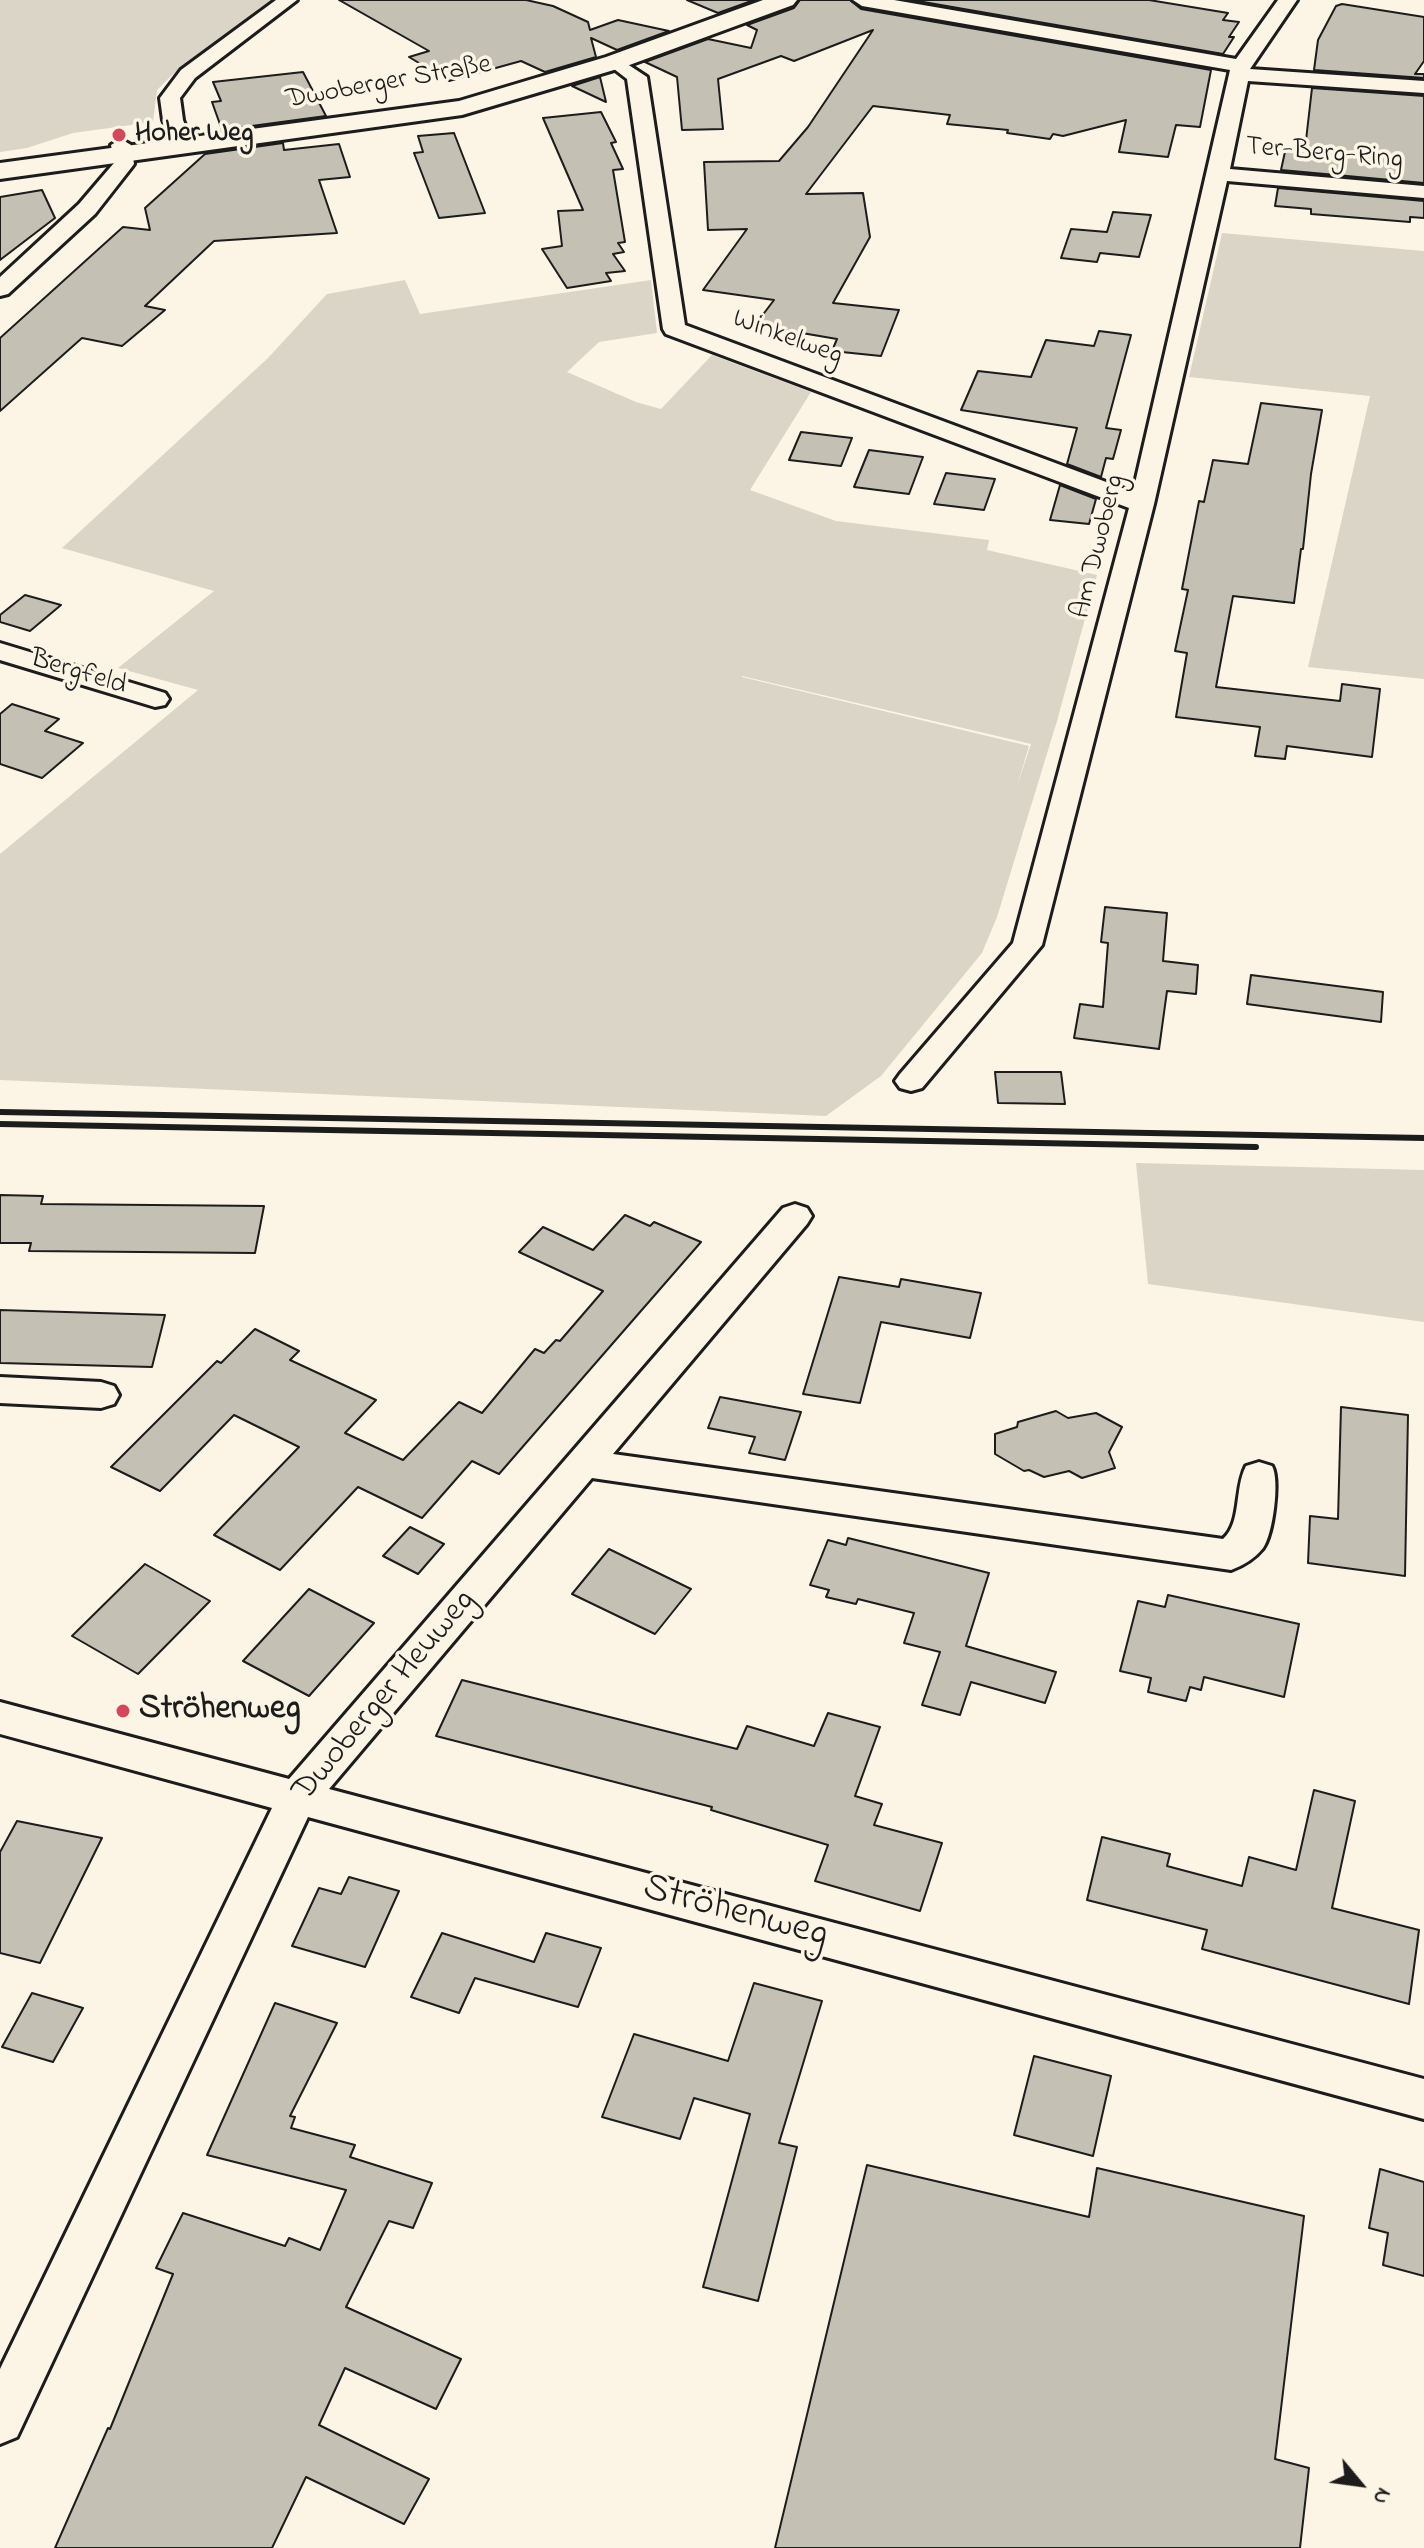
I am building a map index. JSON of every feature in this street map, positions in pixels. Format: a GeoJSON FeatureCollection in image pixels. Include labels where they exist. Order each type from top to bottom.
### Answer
{"type":"FeatureCollection","features":[{"type":"Feature","properties":{"kind":"street"},"geometry":{"type":"LineString","coordinates":[[181,142],[170,98],[188,74],[288,0]]}},
{"type":"Feature","properties":{"kind":"street","name":"Dwoberger Straße"},"geometry":{"type":"LineString","coordinates":[[0,161],[451,110],[615,62],[785,0]]}},
{"type":"Feature","properties":{"kind":"street"},"geometry":{"type":"LineString","coordinates":[[862,0],[1240,70],[1392,88],[1424,87]]}},
{"type":"Feature","properties":{"kind":"street","name":"Am Dwoberg"},"geometry":{"type":"LineString","coordinates":[[911,1081],[1027,945],[1142,504],[1219,174],[1240,70],[1288,0]]}},
{"type":"Feature","properties":{"kind":"street","name":"Winkelweg"},"geometry":{"type":"LineString","coordinates":[[615,62],[637,77],[674,329],[1142,504]]}},
{"type":"Feature","properties":{"kind":"street"},"geometry":{"type":"LineString","coordinates":[[0,289],[87,209],[124,164],[123,149]]}},
{"type":"Feature","properties":{"kind":"street","name":"Dwoberger Straße"},"geometry":{"type":"LineString","coordinates":[[0,171],[123,149]]}},
{"type":"Feature","properties":{"kind":"street","name":"Ter-Berg-Ring"},"geometry":{"type":"LineString","coordinates":[[1219,174],[1424,192]]}},
{"type":"Feature","properties":{"kind":"street","name":"Bergfeld"},"geometry":{"type":"LineString","coordinates":[[6,659],[155,699]]}},
{"type":"Feature","properties":{"kind":"street","name":"Dwoberger Heuweg"},"geometry":{"type":"LineString","coordinates":[[0,2420],[297,1798],[795,1216]]}},
{"type":"Feature","properties":{"kind":"street"},"geometry":{"type":"LineString","coordinates":[[0,1390],[101,1395]]}},
{"type":"Feature","properties":{"kind":"street"},"geometry":{"type":"LineString","coordinates":[[582,1463],[1231,1555],[1250,1537],[1259,1476]]}},
{"type":"Feature","properties":{"kind":"street","name":"Ströhenweg"},"geometry":{"type":"LineString","coordinates":[[0,1718],[1424,2099]]}},
{"type":"Feature","properties":{"kind":"shaded area"},"geometry":{"type":"Polygon","coordinates":[[[0,0],[273,0],[171,76],[157,90],[153,122],[73,133],[27,148],[0,152],[0,0]]]}},
{"type":"Feature","properties":{"kind":"shaded area"},"geometry":{"type":"Polygon","coordinates":[[[1222,233],[1424,251],[1424,679],[1308,667],[1370,396],[1189,377],[1222,233]]]}},
{"type":"Feature","properties":{"kind":"shaded area"},"geometry":{"type":"Polygon","coordinates":[[[405,280],[420,314],[651,280],[657,333],[599,342],[567,372],[636,402],[661,409],[712,355],[811,392],[750,490],[836,521],[989,540],[987,550],[1097,575],[1057,721],[997,917],[982,953],[881,1076],[826,1116],[0,1080],[0,854],[198,690],[118,668],[214,591],[62,548],[268,358],[327,294],[405,280]],[[742,676],[1029,746],[1017,786],[1031,744],[742,676]]]}},
{"type":"Feature","properties":{"kind":"shaded area"},"geometry":{"type":"Polygon","coordinates":[[[1136,1163],[1424,1170],[1424,1322],[1148,1284],[1136,1163]]]}},
{"type":"Feature","properties":{"kind":"building"},"geometry":{"type":"Polygon","coordinates":[[[339,0],[526,0],[553,6],[588,22],[590,30],[618,20],[669,31],[617,50],[591,38],[596,57],[545,72],[521,61],[449,81],[409,57],[429,51],[339,0]]]}},
{"type":"Feature","properties":{"kind":"building"},"geometry":{"type":"Polygon","coordinates":[[[687,0],[754,0],[718,13],[687,0]]]}},
{"type":"Feature","properties":{"kind":"building"},"geometry":{"type":"Polygon","coordinates":[[[800,0],[850,0],[861,9],[1211,70],[1200,127],[1176,125],[1168,157],[1119,152],[1126,120],[1063,136],[1053,134],[1050,139],[1007,133],[1008,130],[947,124],[950,115],[873,106],[806,194],[863,193],[870,237],[833,303],[899,310],[881,356],[832,351],[837,339],[755,325],[774,300],[703,290],[747,229],[708,230],[704,162],[779,161],[808,127],[873,30],[794,61],[781,56],[718,79],[723,129],[682,130],[677,77],[645,62],[708,39],[751,48],[757,30],[747,25],[794,8],[800,0]]]}},
{"type":"Feature","properties":{"kind":"building"},"geometry":{"type":"Polygon","coordinates":[[[912,0],[1149,0],[1228,13],[1223,20],[1239,22],[1223,54],[912,0]]]}},
{"type":"Feature","properties":{"kind":"building"},"geometry":{"type":"Polygon","coordinates":[[[1342,4],[1424,17],[1424,61],[1415,74],[1424,74],[1424,78],[1314,70],[1318,40],[1336,6],[1342,4]]]}},
{"type":"Feature","properties":{"kind":"building"},"geometry":{"type":"Polygon","coordinates":[[[303,72],[326,116],[222,130],[212,102],[221,101],[213,82],[303,72]]]}},
{"type":"Feature","properties":{"kind":"building"},"geometry":{"type":"Polygon","coordinates":[[[600,77],[606,102],[572,86],[600,77]]]}},
{"type":"Feature","properties":{"kind":"building"},"geometry":{"type":"Polygon","coordinates":[[[1312,88],[1424,96],[1424,183],[1281,170],[1286,147],[1305,149],[1312,88]]]}},
{"type":"Feature","properties":{"kind":"building"},"geometry":{"type":"Polygon","coordinates":[[[601,112],[616,142],[611,143],[623,169],[613,170],[625,242],[618,243],[624,252],[613,254],[625,271],[606,273],[611,281],[567,288],[542,249],[562,246],[558,211],[583,210],[543,118],[601,112]]]}},
{"type":"Feature","properties":{"kind":"building"},"geometry":{"type":"Polygon","coordinates":[[[454,133],[485,213],[439,218],[414,153],[423,152],[418,136],[454,133]]]}},
{"type":"Feature","properties":{"kind":"building"},"geometry":{"type":"Polygon","coordinates":[[[283,143],[284,150],[339,144],[350,177],[319,180],[337,233],[214,241],[145,306],[165,310],[122,346],[82,338],[0,411],[0,338],[123,227],[150,230],[145,208],[205,154],[283,143]]]}},
{"type":"Feature","properties":{"kind":"building"},"geometry":{"type":"Polygon","coordinates":[[[1278,188],[1424,201],[1424,218],[1410,217],[1410,222],[1311,214],[1311,209],[1275,206],[1278,188]]]}},
{"type":"Feature","properties":{"kind":"building"},"geometry":{"type":"Polygon","coordinates":[[[42,190],[55,218],[0,260],[0,197],[42,190]]]}},
{"type":"Feature","properties":{"kind":"building"},"geometry":{"type":"Polygon","coordinates":[[[1113,212],[1151,215],[1139,257],[1100,253],[1097,262],[1061,258],[1071,229],[1107,232],[1113,212]]]}},
{"type":"Feature","properties":{"kind":"building"},"geometry":{"type":"Polygon","coordinates":[[[1099,331],[1131,335],[1106,428],[1121,430],[1113,459],[1106,458],[1101,477],[1067,464],[1077,428],[961,410],[978,371],[1031,377],[1046,340],[1094,346],[1099,331]]]}},
{"type":"Feature","properties":{"kind":"building"},"geometry":{"type":"Polygon","coordinates":[[[1261,403],[1322,410],[1303,549],[1294,603],[1233,596],[1216,687],[1340,701],[1342,684],[1380,689],[1372,757],[1287,746],[1285,759],[1255,756],[1260,727],[1176,717],[1187,653],[1175,651],[1188,590],[1182,589],[1199,501],[1204,502],[1213,460],[1248,464],[1261,403]]]}},
{"type":"Feature","properties":{"kind":"building"},"geometry":{"type":"Polygon","coordinates":[[[801,432],[852,438],[841,466],[789,460],[801,432]]]}},
{"type":"Feature","properties":{"kind":"building"},"geometry":{"type":"Polygon","coordinates":[[[869,450],[923,457],[909,494],[854,487],[869,450]]]}},
{"type":"Feature","properties":{"kind":"building"},"geometry":{"type":"Polygon","coordinates":[[[946,473],[995,479],[984,510],[934,504],[946,473]]]}},
{"type":"Feature","properties":{"kind":"building"},"geometry":{"type":"Polygon","coordinates":[[[1060,485],[1096,499],[1089,524],[1050,520],[1060,485]]]}},
{"type":"Feature","properties":{"kind":"building"},"geometry":{"type":"Polygon","coordinates":[[[25,595],[61,605],[30,631],[0,622],[0,615],[25,595]]]}},
{"type":"Feature","properties":{"kind":"building"},"geometry":{"type":"Polygon","coordinates":[[[12,704],[59,719],[45,731],[83,743],[42,778],[0,764],[0,714],[12,704]]]}},
{"type":"Feature","properties":{"kind":"building"},"geometry":{"type":"Polygon","coordinates":[[[1105,907],[1167,913],[1163,961],[1198,965],[1196,994],[1167,991],[1159,1049],[1074,1038],[1080,1004],[1103,1007],[1108,943],[1101,942],[1105,907]]]}},
{"type":"Feature","properties":{"kind":"building"},"geometry":{"type":"Polygon","coordinates":[[[1251,975],[1383,992],[1381,1022],[1247,1004],[1251,975]]]}},
{"type":"Feature","properties":{"kind":"building"},"geometry":{"type":"Polygon","coordinates":[[[995,1072],[1061,1072],[1065,1104],[998,1103],[995,1072]]]}},
{"type":"Feature","properties":{"kind":"building"},"geometry":{"type":"Polygon","coordinates":[[[0,1195],[43,1196],[41,1204],[264,1206],[255,1253],[29,1251],[31,1243],[0,1243],[0,1195]]]}},
{"type":"Feature","properties":{"kind":"building"},"geometry":{"type":"Polygon","coordinates":[[[625,1215],[650,1226],[654,1222],[701,1242],[499,1474],[472,1461],[422,1518],[358,1487],[280,1570],[214,1535],[299,1447],[234,1415],[160,1491],[111,1467],[217,1361],[221,1363],[255,1329],[299,1351],[290,1360],[376,1400],[345,1433],[403,1460],[459,1402],[482,1413],[535,1349],[544,1353],[556,1340],[560,1341],[603,1291],[519,1252],[543,1227],[593,1250],[625,1215]]]}},
{"type":"Feature","properties":{"kind":"building"},"geometry":{"type":"Polygon","coordinates":[[[839,1277],[899,1287],[901,1279],[981,1293],[970,1338],[881,1322],[860,1403],[803,1394],[839,1277]]]}},
{"type":"Feature","properties":{"kind":"building"},"geometry":{"type":"Polygon","coordinates":[[[0,1310],[165,1315],[152,1367],[0,1363],[0,1310]]]}},
{"type":"Feature","properties":{"kind":"building"},"geometry":{"type":"Polygon","coordinates":[[[720,1397],[801,1412],[785,1460],[749,1453],[755,1437],[708,1428],[720,1397]]]}},
{"type":"Feature","properties":{"kind":"building"},"geometry":{"type":"Polygon","coordinates":[[[1341,1407],[1408,1415],[1405,1576],[1308,1563],[1310,1516],[1338,1519],[1341,1407]]]}},
{"type":"Feature","properties":{"kind":"building"},"geometry":{"type":"Polygon","coordinates":[[[1056,1411],[1068,1418],[1096,1413],[1122,1427],[1109,1452],[1115,1468],[1082,1478],[1069,1471],[1044,1477],[1024,1471],[995,1454],[995,1434],[1017,1427],[1018,1422],[1056,1411]]]}},
{"type":"Feature","properties":{"kind":"building"},"geometry":{"type":"Polygon","coordinates":[[[410,1527],[444,1544],[418,1574],[383,1556],[410,1527]]]}},
{"type":"Feature","properties":{"kind":"building"},"geometry":{"type":"Polygon","coordinates":[[[848,1538],[989,1573],[966,1646],[1056,1672],[1045,1703],[971,1682],[960,1715],[922,1705],[940,1652],[904,1643],[914,1613],[858,1599],[856,1604],[826,1597],[829,1590],[810,1585],[828,1540],[846,1545],[848,1538]]]}},
{"type":"Feature","properties":{"kind":"building"},"geometry":{"type":"Polygon","coordinates":[[[609,1549],[691,1589],[655,1634],[572,1594],[609,1549]]]}},
{"type":"Feature","properties":{"kind":"building"},"geometry":{"type":"Polygon","coordinates":[[[145,1564],[210,1601],[138,1674],[72,1636],[145,1564]]]}},
{"type":"Feature","properties":{"kind":"building"},"geometry":{"type":"Polygon","coordinates":[[[309,1589],[374,1623],[309,1696],[243,1661],[309,1589]]]}},
{"type":"Feature","properties":{"kind":"building"},"geometry":{"type":"Polygon","coordinates":[[[1168,1595],[1299,1624],[1284,1697],[1204,1677],[1201,1690],[1190,1687],[1186,1701],[1148,1692],[1151,1678],[1120,1671],[1138,1601],[1165,1607],[1168,1595]]]}},
{"type":"Feature","properties":{"kind":"building"},"geometry":{"type":"Polygon","coordinates":[[[462,1680],[737,1749],[747,1726],[814,1746],[828,1713],[880,1727],[855,1796],[882,1804],[874,1825],[942,1843],[920,1911],[815,1881],[828,1845],[711,1810],[712,1807],[436,1736],[462,1680]]]}},
{"type":"Feature","properties":{"kind":"building"},"geometry":{"type":"Polygon","coordinates":[[[1314,1790],[1355,1801],[1332,1908],[1419,1930],[1409,2004],[1202,1949],[1207,1930],[1087,1900],[1102,1837],[1170,1854],[1167,1866],[1242,1886],[1249,1857],[1296,1870],[1314,1790]]]}},
{"type":"Feature","properties":{"kind":"building"},"geometry":{"type":"Polygon","coordinates":[[[17,1821],[102,1838],[40,1963],[0,1953],[0,1852],[17,1821]]]}},
{"type":"Feature","properties":{"kind":"building"},"geometry":{"type":"Polygon","coordinates":[[[349,1877],[399,1891],[365,1967],[292,1946],[319,1888],[341,1894],[349,1877]]]}},
{"type":"Feature","properties":{"kind":"building"},"geometry":{"type":"Polygon","coordinates":[[[442,1933],[534,1962],[546,1933],[601,1948],[578,2007],[475,1978],[459,2013],[411,1997],[442,1933]]]}},
{"type":"Feature","properties":{"kind":"building"},"geometry":{"type":"Polygon","coordinates":[[[754,1983],[822,2001],[779,2143],[797,2147],[758,2301],[703,2287],[750,2114],[694,2098],[680,2139],[602,2117],[634,2034],[728,2061],[754,1983]]]}},
{"type":"Feature","properties":{"kind":"building"},"geometry":{"type":"Polygon","coordinates":[[[32,1993],[83,2008],[53,2062],[2,2047],[32,1993]]]}},
{"type":"Feature","properties":{"kind":"building"},"geometry":{"type":"Polygon","coordinates":[[[275,2003],[337,2023],[290,2116],[295,2117],[291,2128],[355,2145],[350,2157],[432,2183],[413,2228],[389,2221],[346,2307],[461,2359],[436,2409],[345,2368],[319,2425],[429,2479],[404,2524],[306,2477],[272,2548],[55,2548],[110,2429],[173,2274],[156,2268],[183,2213],[285,2246],[289,2238],[320,2250],[346,2190],[207,2155],[275,2003]]]}},
{"type":"Feature","properties":{"kind":"building"},"geometry":{"type":"Polygon","coordinates":[[[1034,2056],[1111,2076],[1093,2156],[1014,2135],[1034,2056]]]}},
{"type":"Feature","properties":{"kind":"building"},"geometry":{"type":"Polygon","coordinates":[[[867,2165],[1089,2217],[1097,2168],[1304,2216],[1275,2459],[1309,2468],[1300,2548],[775,2548],[867,2165]]]}},
{"type":"Feature","properties":{"kind":"building"},"geometry":{"type":"Polygon","coordinates":[[[1380,2169],[1424,2182],[1424,2276],[1383,2265],[1388,2233],[1369,2228],[1380,2169]]]}},
{"type":"Feature","properties":{"kind":"railway"},"geometry":{"type":"LineString","coordinates":[[0,1112],[1424,1138]]}},
{"type":"Feature","properties":{"kind":"railway"},"geometry":{"type":"LineString","coordinates":[[0,1124],[1256,1147]]}},
{"type":"Feature","properties":{"kind":"place","name":"Hoher Weg"},"geometry":{"type":"Point","coordinates":[119,135]}},
{"type":"Feature","properties":{"kind":"place","name":"Ströhenweg"},"geometry":{"type":"Point","coordinates":[123,1711]}}]}
